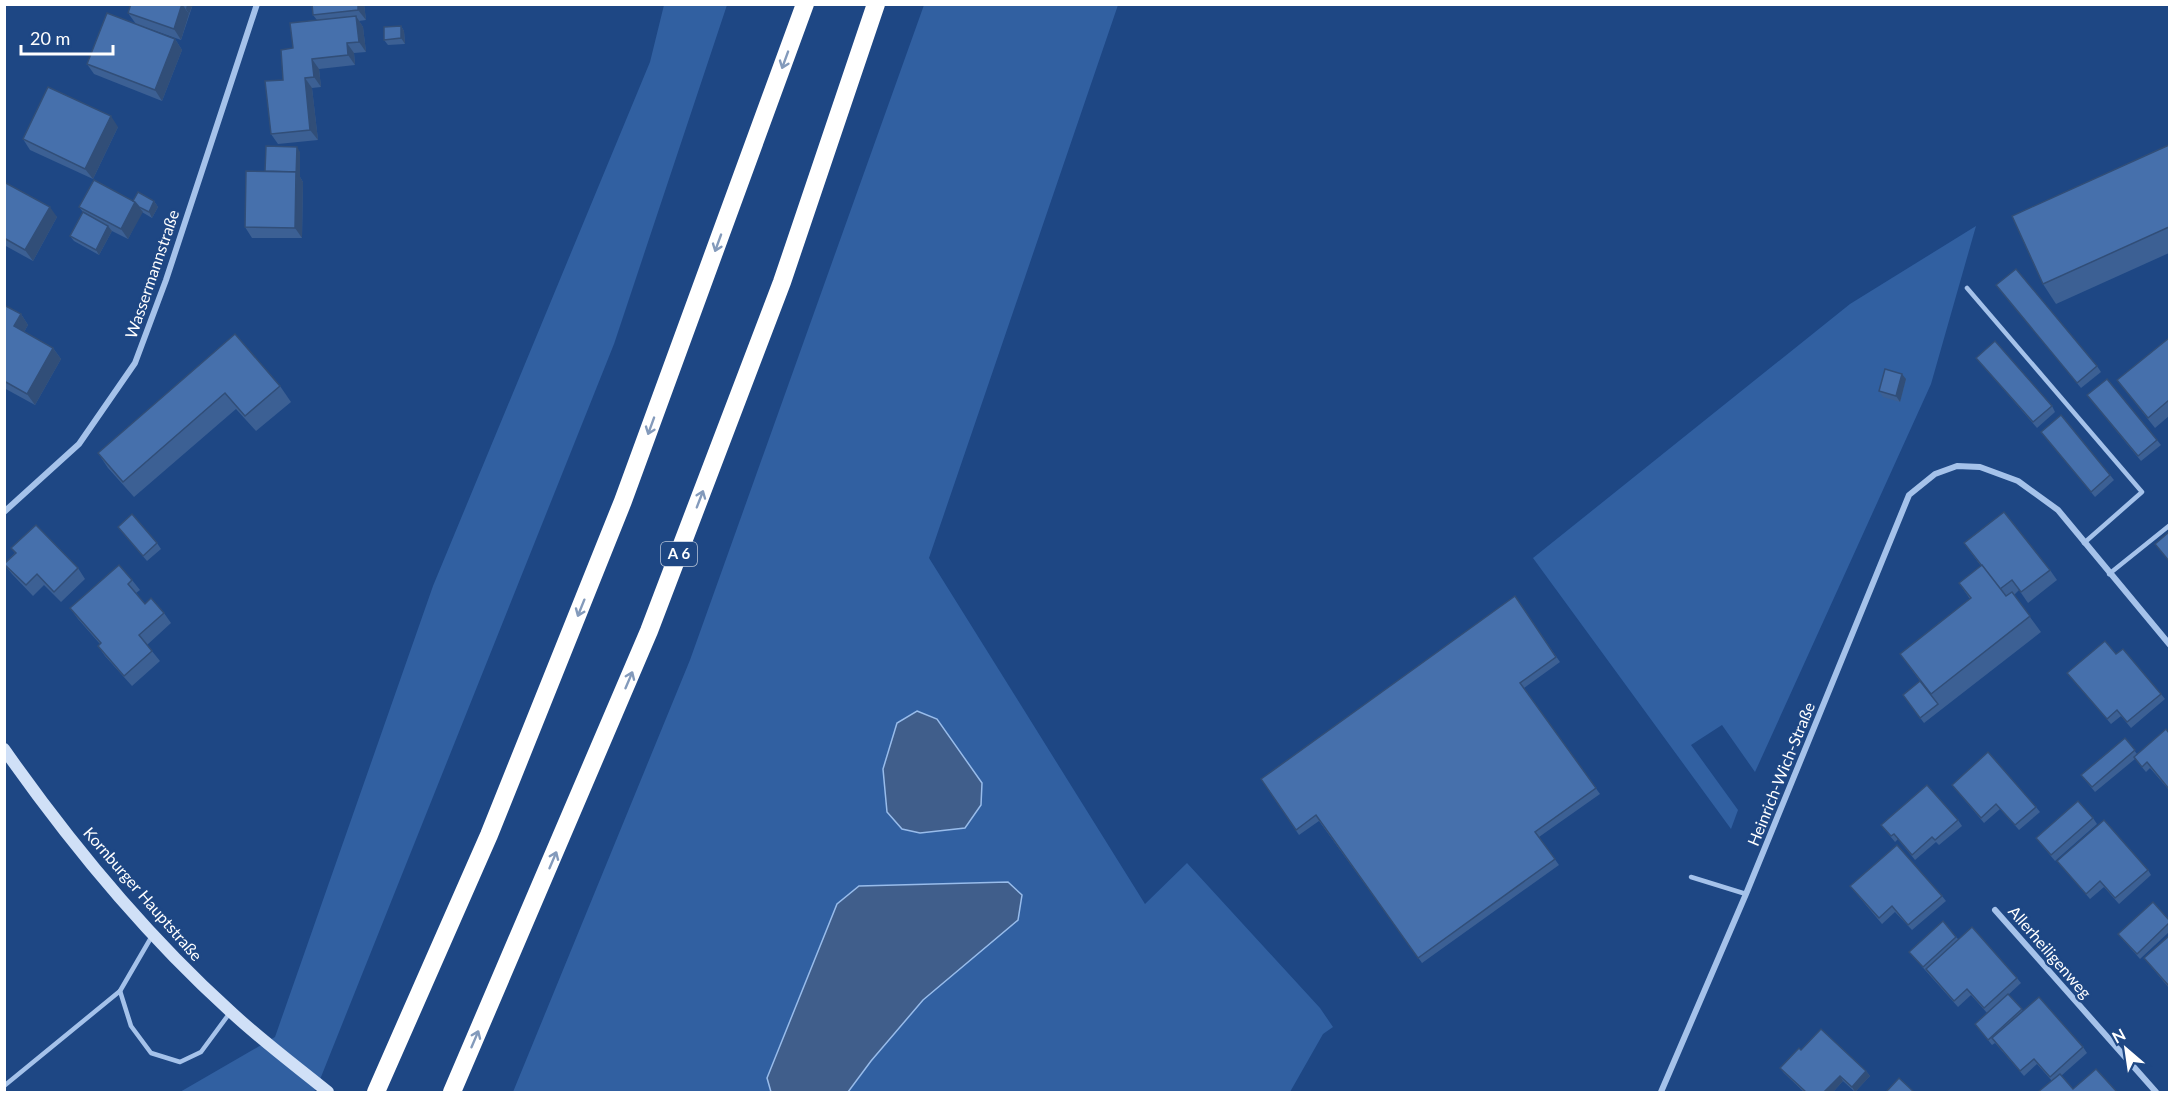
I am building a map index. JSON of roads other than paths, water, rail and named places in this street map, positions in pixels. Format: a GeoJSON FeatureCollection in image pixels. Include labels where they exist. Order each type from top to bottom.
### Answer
{"type":"FeatureCollection","features":[{"type":"Feature","properties":{"kind":"highway"},"geometry":{"type":"LineString","coordinates":[[378,1088],[489,835],[623,501],[805,4]]}},
{"type":"Feature","properties":{"kind":"highway","name":"A 6"},"geometry":{"type":"LineString","coordinates":[[452,1092],[649,631],[782,282],[876,4]]}},
{"type":"Feature","properties":{"kind":"main road","name":"Kornburger Hauptstraße"},"geometry":{"type":"LineString","coordinates":[[4,748],[79,847],[153,934],[230,1012],[328,1092]]}},
{"type":"Feature","properties":{"kind":"street","name":"Wassermannstraße"},"geometry":{"type":"LineString","coordinates":[[4,512],[79,444],[135,363],[166,280],[257,4]]}},
{"type":"Feature","properties":{"kind":"street","name":"Heinrich-Wich-Straße"},"geometry":{"type":"LineString","coordinates":[[1661,1092],[1746,894],[1909,495],[1935,474],[1957,466],[1980,466],[2018,481],[2058,510],[2084,543]]}},
{"type":"Feature","properties":{"kind":"street"},"geometry":{"type":"LineString","coordinates":[[2084,543],[2169,645]]}},
{"type":"Feature","properties":{"kind":"street","name":"Allerheiligenweg"},"geometry":{"type":"LineString","coordinates":[[1995,910],[2156,1092]]}},
{"type":"Feature","properties":{"kind":"lane"},"geometry":{"type":"LineString","coordinates":[[1967,288],[2142,492],[2084,543]]}},
{"type":"Feature","properties":{"kind":"lane"},"geometry":{"type":"LineString","coordinates":[[2109,574],[2169,525]]}},
{"type":"Feature","properties":{"kind":"lane"},"geometry":{"type":"LineString","coordinates":[[1691,877],[1746,894]]}},
{"type":"Feature","properties":{"kind":"lane"},"geometry":{"type":"LineString","coordinates":[[4,1086],[120,991],[153,934]]}},
{"type":"Feature","properties":{"kind":"lane"},"geometry":{"type":"LineString","coordinates":[[120,991],[131,1026],[151,1053],[180,1062],[201,1052],[230,1012]]}}]}
